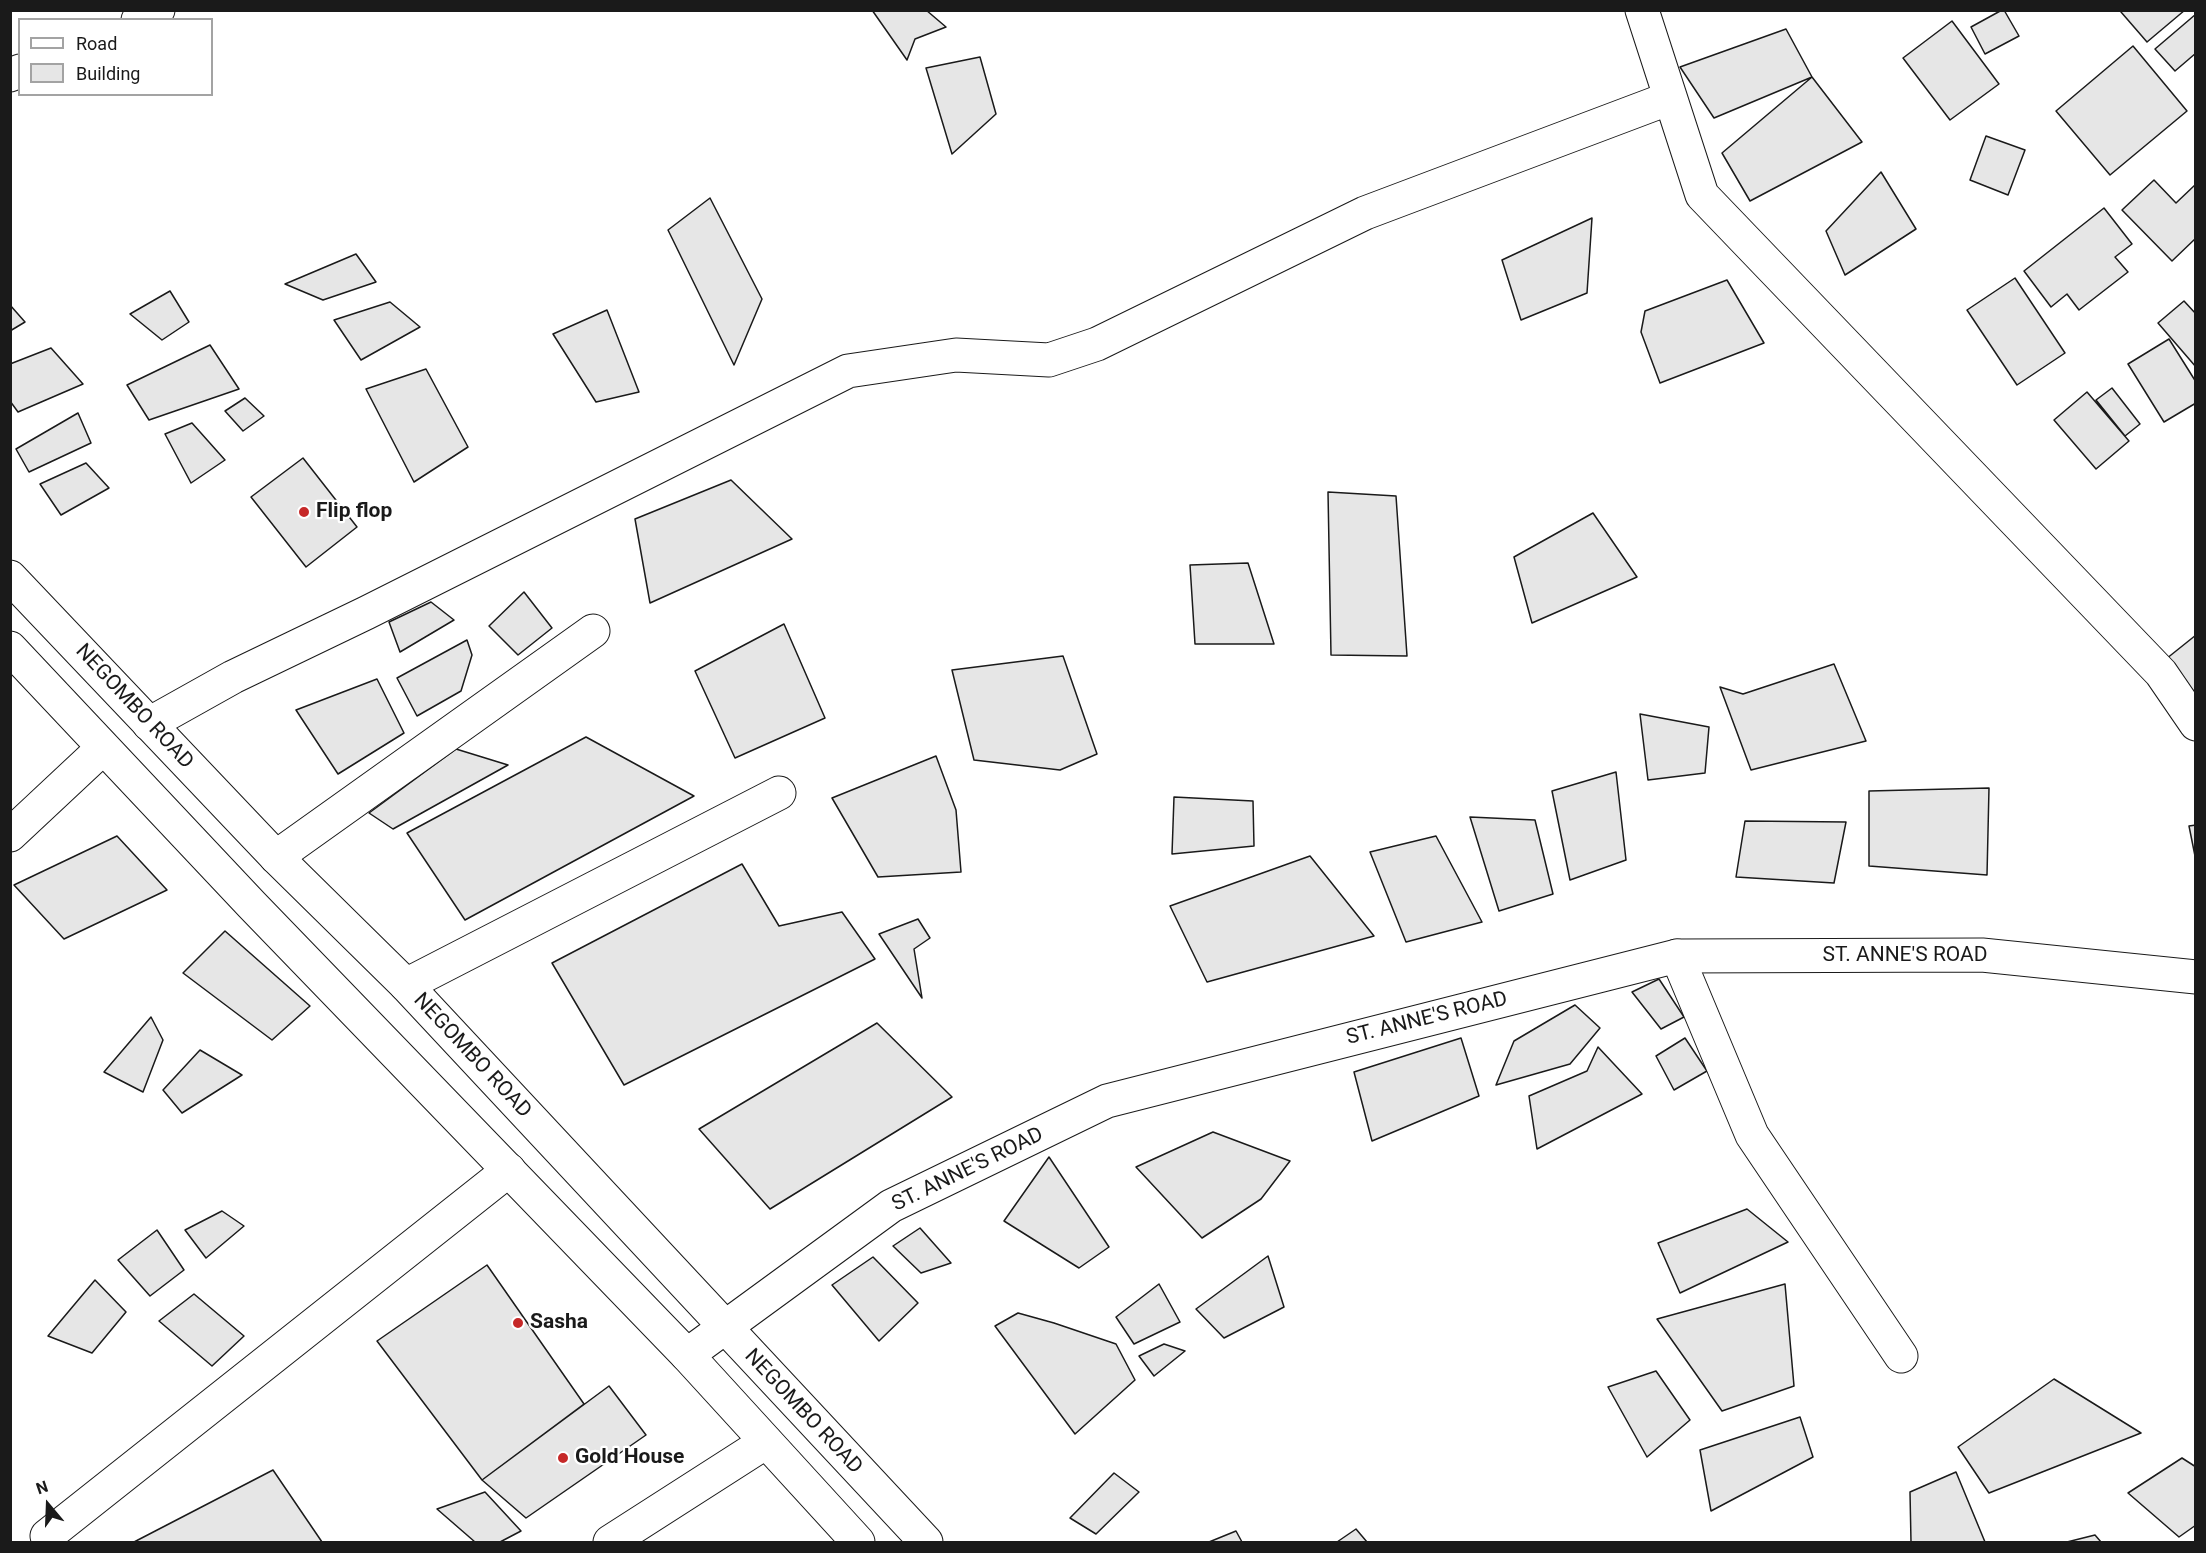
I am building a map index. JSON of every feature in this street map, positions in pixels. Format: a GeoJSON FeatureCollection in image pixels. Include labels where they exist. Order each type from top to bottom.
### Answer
{"type":"FeatureCollection","features":[{"type":"Feature","properties":{"kind":"main road"},"geometry":{"type":"LineString","coordinates":[[142,18],[158,10]]}},
{"type":"Feature","properties":{"kind":"main road"},"geometry":{"type":"LineString","coordinates":[[1641,10],[1702,195],[2161,673],[2196,724]]}},
{"type":"Feature","properties":{"kind":"main road"},"geometry":{"type":"LineString","coordinates":[[149,724],[233,677],[366,613],[848,371],[956,355],[1049,360],[1097,345],[1365,213],[1670,98]]}},
{"type":"Feature","properties":{"kind":"main road","name":"NEGOMBO ROAD"},"geometry":{"type":"LineString","coordinates":[[10,577],[276,857],[405,985],[926,1542]]}},
{"type":"Feature","properties":{"kind":"main road"},"geometry":{"type":"LineString","coordinates":[[276,857],[594,631]]}},
{"type":"Feature","properties":{"kind":"main road"},"geometry":{"type":"LineString","coordinates":[[10,648],[103,748],[687,1355],[858,1542]]}},
{"type":"Feature","properties":{"kind":"main road"},"geometry":{"type":"LineString","coordinates":[[10,835],[103,748]]}},
{"type":"Feature","properties":{"kind":"main road"},"geometry":{"type":"LineString","coordinates":[[405,985],[779,793]]}},
{"type":"Feature","properties":{"kind":"main road","name":"ST. ANNE'S ROAD"},"geometry":{"type":"LineString","coordinates":[[687,1355],[891,1206],[1107,1101],[1677,956],[1982,955],[2196,976]]}},
{"type":"Feature","properties":{"kind":"main road"},"geometry":{"type":"LineString","coordinates":[[1677,956],[1752,1135],[1901,1356]]}},
{"type":"Feature","properties":{"kind":"main road"},"geometry":{"type":"LineString","coordinates":[[47,1536],[509,1170]]}},
{"type":"Feature","properties":{"kind":"main road"},"geometry":{"type":"LineString","coordinates":[[610,1542],[766,1442]]}},
{"type":"Feature","properties":{"kind":"building"},"geometry":{"type":"Polygon","coordinates":[[[872,10],[926,10],[946,27],[915,39],[907,60],[872,10]]]}},
{"type":"Feature","properties":{"kind":"building"},"geometry":{"type":"Polygon","coordinates":[[[2002,10],[2019,36],[1985,54],[1971,27],[2002,10]]]}},
{"type":"Feature","properties":{"kind":"building"},"geometry":{"type":"Polygon","coordinates":[[[2123,10],[2185,10],[2147,42],[2121,12],[2123,10]]]}},
{"type":"Feature","properties":{"kind":"building"},"geometry":{"type":"Polygon","coordinates":[[[2196,14],[2196,53],[2175,71],[2155,49],[2196,14]]]}},
{"type":"Feature","properties":{"kind":"building"},"geometry":{"type":"Polygon","coordinates":[[[1952,21],[1999,84],[1950,120],[1903,58],[1952,21]]]}},
{"type":"Feature","properties":{"kind":"building"},"geometry":{"type":"Polygon","coordinates":[[[1786,29],[1812,77],[1714,118],[1680,67],[1786,29]]]}},
{"type":"Feature","properties":{"kind":"building"},"geometry":{"type":"Polygon","coordinates":[[[2133,46],[2187,111],[2110,175],[2056,111],[2133,46]]]}},
{"type":"Feature","properties":{"kind":"building"},"geometry":{"type":"Polygon","coordinates":[[[980,57],[996,114],[952,154],[926,68],[980,57]]]}},
{"type":"Feature","properties":{"kind":"building"},"geometry":{"type":"Polygon","coordinates":[[[1812,77],[1862,142],[1750,201],[1722,153],[1812,77]]]}},
{"type":"Feature","properties":{"kind":"building"},"geometry":{"type":"Polygon","coordinates":[[[1986,136],[2025,150],[2008,195],[1970,180],[1986,136]]]}},
{"type":"Feature","properties":{"kind":"building"},"geometry":{"type":"Polygon","coordinates":[[[1881,172],[1916,229],[1845,275],[1826,231],[1881,172]]]}},
{"type":"Feature","properties":{"kind":"building"},"geometry":{"type":"Polygon","coordinates":[[[2154,180],[2176,203],[2196,184],[2196,238],[2172,261],[2122,210],[2154,180]]]}},
{"type":"Feature","properties":{"kind":"building"},"geometry":{"type":"Polygon","coordinates":[[[710,198],[762,299],[734,365],[668,230],[710,198]]]}},
{"type":"Feature","properties":{"kind":"building"},"geometry":{"type":"Polygon","coordinates":[[[2104,208],[2132,244],[2115,257],[2128,272],[2079,310],[2067,294],[2051,307],[2024,271],[2104,208]]]}},
{"type":"Feature","properties":{"kind":"building"},"geometry":{"type":"Polygon","coordinates":[[[1592,218],[1587,293],[1521,320],[1502,260],[1592,218]]]}},
{"type":"Feature","properties":{"kind":"building"},"geometry":{"type":"Polygon","coordinates":[[[356,254],[376,282],[323,300],[285,284],[356,254]]]}},
{"type":"Feature","properties":{"kind":"building"},"geometry":{"type":"Polygon","coordinates":[[[2015,278],[2065,353],[2017,385],[1967,310],[2015,278]]]}},
{"type":"Feature","properties":{"kind":"building"},"geometry":{"type":"Polygon","coordinates":[[[1727,280],[1764,343],[1660,383],[1641,332],[1645,311],[1727,280]]]}},
{"type":"Feature","properties":{"kind":"building"},"geometry":{"type":"Polygon","coordinates":[[[170,291],[189,322],[162,340],[130,314],[170,291]]]}},
{"type":"Feature","properties":{"kind":"building"},"geometry":{"type":"Polygon","coordinates":[[[2184,301],[2196,314],[2196,367],[2158,323],[2184,301]]]}},
{"type":"Feature","properties":{"kind":"building"},"geometry":{"type":"Polygon","coordinates":[[[390,302],[420,327],[361,360],[334,320],[390,302]]]}},
{"type":"Feature","properties":{"kind":"building"},"geometry":{"type":"Polygon","coordinates":[[[10,305],[25,322],[10,331],[10,305]]]}},
{"type":"Feature","properties":{"kind":"building"},"geometry":{"type":"Polygon","coordinates":[[[607,310],[639,392],[596,402],[553,334],[607,310]]]}},
{"type":"Feature","properties":{"kind":"building"},"geometry":{"type":"Polygon","coordinates":[[[2169,339],[2196,382],[2196,403],[2164,422],[2128,364],[2169,339]]]}},
{"type":"Feature","properties":{"kind":"building"},"geometry":{"type":"Polygon","coordinates":[[[210,345],[239,389],[149,420],[127,385],[210,345]]]}},
{"type":"Feature","properties":{"kind":"building"},"geometry":{"type":"Polygon","coordinates":[[[51,348],[83,384],[18,412],[10,401],[10,364],[51,348]]]}},
{"type":"Feature","properties":{"kind":"building"},"geometry":{"type":"Polygon","coordinates":[[[426,369],[468,447],[414,482],[366,389],[426,369]]]}},
{"type":"Feature","properties":{"kind":"building"},"geometry":{"type":"Polygon","coordinates":[[[2112,388],[2140,424],[2125,436],[2096,400],[2112,388]]]}},
{"type":"Feature","properties":{"kind":"building"},"geometry":{"type":"Polygon","coordinates":[[[2087,392],[2129,441],[2096,469],[2054,420],[2087,392]]]}},
{"type":"Feature","properties":{"kind":"building"},"geometry":{"type":"Polygon","coordinates":[[[245,398],[264,416],[243,431],[225,411],[245,398]]]}},
{"type":"Feature","properties":{"kind":"building"},"geometry":{"type":"Polygon","coordinates":[[[78,413],[91,443],[29,472],[16,449],[78,413]]]}},
{"type":"Feature","properties":{"kind":"building"},"geometry":{"type":"Polygon","coordinates":[[[192,423],[225,460],[191,483],[165,434],[192,423]]]}},
{"type":"Feature","properties":{"kind":"building","name":"Flip flop"},"geometry":{"type":"Polygon","coordinates":[[[303,458],[357,527],[306,567],[251,497],[303,458]]]}},
{"type":"Feature","properties":{"kind":"building"},"geometry":{"type":"Polygon","coordinates":[[[86,463],[109,488],[61,515],[40,484],[86,463]]]}},
{"type":"Feature","properties":{"kind":"building"},"geometry":{"type":"Polygon","coordinates":[[[731,480],[792,539],[650,603],[635,519],[731,480]]]}},
{"type":"Feature","properties":{"kind":"building"},"geometry":{"type":"Polygon","coordinates":[[[1328,492],[1396,496],[1407,656],[1331,655],[1328,492]]]}},
{"type":"Feature","properties":{"kind":"building"},"geometry":{"type":"Polygon","coordinates":[[[1593,513],[1637,577],[1532,623],[1514,557],[1593,513]]]}},
{"type":"Feature","properties":{"kind":"building"},"geometry":{"type":"Polygon","coordinates":[[[1248,563],[1274,644],[1195,644],[1190,565],[1248,563]]]}},
{"type":"Feature","properties":{"kind":"building"},"geometry":{"type":"Polygon","coordinates":[[[524,592],[552,628],[518,655],[489,626],[524,592]]]}},
{"type":"Feature","properties":{"kind":"building"},"geometry":{"type":"Polygon","coordinates":[[[431,602],[454,620],[400,652],[389,622],[431,602]]]}},
{"type":"Feature","properties":{"kind":"building"},"geometry":{"type":"Polygon","coordinates":[[[784,624],[825,718],[735,758],[695,671],[784,624]]]}},
{"type":"Feature","properties":{"kind":"building"},"geometry":{"type":"Polygon","coordinates":[[[2196,635],[2196,694],[2166,659],[2196,635]]]}},
{"type":"Feature","properties":{"kind":"building"},"geometry":{"type":"Polygon","coordinates":[[[467,640],[472,655],[461,691],[417,716],[397,678],[467,640]]]}},
{"type":"Feature","properties":{"kind":"building"},"geometry":{"type":"Polygon","coordinates":[[[1063,656],[1097,754],[1060,770],[974,760],[952,670],[1063,656]]]}},
{"type":"Feature","properties":{"kind":"building"},"geometry":{"type":"Polygon","coordinates":[[[1834,664],[1866,741],[1751,770],[1720,687],[1743,694],[1834,664]]]}},
{"type":"Feature","properties":{"kind":"building"},"geometry":{"type":"Polygon","coordinates":[[[377,679],[404,733],[338,774],[296,710],[377,679]]]}},
{"type":"Feature","properties":{"kind":"building"},"geometry":{"type":"Polygon","coordinates":[[[1640,714],[1709,727],[1705,773],[1648,780],[1640,714]]]}},
{"type":"Feature","properties":{"kind":"building"},"geometry":{"type":"Polygon","coordinates":[[[586,737],[694,796],[465,920],[407,833],[586,737]]]}},
{"type":"Feature","properties":{"kind":"building"},"geometry":{"type":"Polygon","coordinates":[[[456,749],[508,765],[393,829],[369,813],[456,749]]]}},
{"type":"Feature","properties":{"kind":"building"},"geometry":{"type":"Polygon","coordinates":[[[936,756],[956,810],[961,872],[878,877],[832,798],[936,756]]]}},
{"type":"Feature","properties":{"kind":"building"},"geometry":{"type":"Polygon","coordinates":[[[1616,772],[1626,860],[1570,880],[1552,791],[1616,772]]]}},
{"type":"Feature","properties":{"kind":"building"},"geometry":{"type":"Polygon","coordinates":[[[1989,788],[1987,875],[1869,866],[1869,791],[1989,788]]]}},
{"type":"Feature","properties":{"kind":"building"},"geometry":{"type":"Polygon","coordinates":[[[1174,797],[1253,801],[1254,846],[1172,854],[1174,797]]]}},
{"type":"Feature","properties":{"kind":"building"},"geometry":{"type":"Polygon","coordinates":[[[1470,817],[1535,820],[1553,894],[1499,911],[1470,817]]]}},
{"type":"Feature","properties":{"kind":"building"},"geometry":{"type":"Polygon","coordinates":[[[1745,821],[1846,822],[1834,883],[1736,877],[1745,821]]]}},
{"type":"Feature","properties":{"kind":"building"},"geometry":{"type":"Polygon","coordinates":[[[2196,825],[2196,861],[2189,826],[2196,825]]]}},
{"type":"Feature","properties":{"kind":"building"},"geometry":{"type":"Polygon","coordinates":[[[117,836],[167,890],[64,939],[14,885],[117,836]]]}},
{"type":"Feature","properties":{"kind":"building"},"geometry":{"type":"Polygon","coordinates":[[[1436,836],[1482,922],[1406,942],[1370,852],[1436,836]]]}},
{"type":"Feature","properties":{"kind":"building"},"geometry":{"type":"Polygon","coordinates":[[[1310,856],[1374,936],[1207,982],[1170,906],[1310,856]]]}},
{"type":"Feature","properties":{"kind":"building"},"geometry":{"type":"Polygon","coordinates":[[[742,864],[779,926],[842,912],[875,959],[624,1085],[552,963],[742,864]]]}},
{"type":"Feature","properties":{"kind":"building"},"geometry":{"type":"Polygon","coordinates":[[[918,919],[930,938],[914,949],[922,998],[879,934],[918,919]]]}},
{"type":"Feature","properties":{"kind":"building"},"geometry":{"type":"Polygon","coordinates":[[[225,931],[310,1006],[272,1040],[183,973],[225,931]]]}},
{"type":"Feature","properties":{"kind":"building"},"geometry":{"type":"Polygon","coordinates":[[[1659,979],[1684,1017],[1661,1029],[1632,992],[1659,979]]]}},
{"type":"Feature","properties":{"kind":"building"},"geometry":{"type":"Polygon","coordinates":[[[1575,1005],[1600,1028],[1570,1064],[1496,1085],[1514,1041],[1575,1005]]]}},
{"type":"Feature","properties":{"kind":"building"},"geometry":{"type":"Polygon","coordinates":[[[151,1017],[163,1040],[143,1092],[104,1072],[151,1017]]]}},
{"type":"Feature","properties":{"kind":"building"},"geometry":{"type":"Polygon","coordinates":[[[877,1023],[952,1097],[770,1209],[699,1129],[877,1023]]]}},
{"type":"Feature","properties":{"kind":"building"},"geometry":{"type":"Polygon","coordinates":[[[1461,1038],[1479,1096],[1372,1141],[1354,1072],[1461,1038]]]}},
{"type":"Feature","properties":{"kind":"building"},"geometry":{"type":"Polygon","coordinates":[[[1685,1038],[1707,1071],[1674,1090],[1656,1056],[1685,1038]]]}},
{"type":"Feature","properties":{"kind":"building"},"geometry":{"type":"Polygon","coordinates":[[[1598,1047],[1642,1094],[1537,1149],[1529,1096],[1587,1071],[1598,1047]]]}},
{"type":"Feature","properties":{"kind":"building"},"geometry":{"type":"Polygon","coordinates":[[[200,1050],[242,1075],[182,1113],[163,1090],[200,1050]]]}},
{"type":"Feature","properties":{"kind":"building"},"geometry":{"type":"Polygon","coordinates":[[[1213,1132],[1290,1161],[1261,1199],[1202,1238],[1136,1167],[1213,1132]]]}},
{"type":"Feature","properties":{"kind":"building"},"geometry":{"type":"Polygon","coordinates":[[[1049,1157],[1109,1247],[1079,1268],[1004,1221],[1049,1157]]]}},
{"type":"Feature","properties":{"kind":"building"},"geometry":{"type":"Polygon","coordinates":[[[1747,1209],[1788,1242],[1680,1293],[1658,1243],[1747,1209]]]}},
{"type":"Feature","properties":{"kind":"building"},"geometry":{"type":"Polygon","coordinates":[[[222,1211],[244,1226],[206,1258],[185,1230],[222,1211]]]}},
{"type":"Feature","properties":{"kind":"building"},"geometry":{"type":"Polygon","coordinates":[[[920,1228],[951,1263],[921,1273],[893,1246],[920,1228]]]}},
{"type":"Feature","properties":{"kind":"building"},"geometry":{"type":"Polygon","coordinates":[[[157,1230],[184,1270],[150,1296],[118,1260],[157,1230]]]}},
{"type":"Feature","properties":{"kind":"building"},"geometry":{"type":"Polygon","coordinates":[[[1268,1256],[1284,1307],[1224,1338],[1196,1309],[1268,1256]]]}},
{"type":"Feature","properties":{"kind":"building"},"geometry":{"type":"Polygon","coordinates":[[[873,1257],[918,1303],[879,1341],[832,1285],[873,1257]]]}},
{"type":"Feature","properties":{"kind":"building"},"geometry":{"type":"Polygon","coordinates":[[[487,1265],[584,1404],[482,1480],[377,1341],[487,1265]]]}},
{"type":"Feature","properties":{"kind":"building"},"geometry":{"type":"Polygon","coordinates":[[[95,1280],[126,1312],[92,1353],[48,1336],[95,1280]]]}},
{"type":"Feature","properties":{"kind":"building"},"geometry":{"type":"Polygon","coordinates":[[[1159,1284],[1180,1322],[1134,1344],[1116,1317],[1159,1284]]]}},
{"type":"Feature","properties":{"kind":"building"},"geometry":{"type":"Polygon","coordinates":[[[1785,1284],[1794,1386],[1722,1411],[1657,1319],[1785,1284]]]}},
{"type":"Feature","properties":{"kind":"building"},"geometry":{"type":"Polygon","coordinates":[[[194,1294],[244,1336],[212,1366],[159,1321],[194,1294]]]}},
{"type":"Feature","properties":{"kind":"building"},"geometry":{"type":"Polygon","coordinates":[[[1018,1313],[1116,1344],[1135,1380],[1075,1434],[995,1326],[1018,1313]]]}},
{"type":"Feature","properties":{"kind":"building"},"geometry":{"type":"Polygon","coordinates":[[[1164,1344],[1185,1351],[1154,1376],[1139,1356],[1164,1344]]]}},
{"type":"Feature","properties":{"kind":"building"},"geometry":{"type":"Polygon","coordinates":[[[1656,1371],[1690,1420],[1647,1457],[1608,1387],[1656,1371]]]}},
{"type":"Feature","properties":{"kind":"building"},"geometry":{"type":"Polygon","coordinates":[[[2054,1379],[2141,1433],[1989,1493],[1958,1447],[2054,1379]]]}},
{"type":"Feature","properties":{"kind":"building","name":"Gold House"},"geometry":{"type":"Polygon","coordinates":[[[609,1386],[646,1435],[526,1518],[482,1480],[609,1386]]]}},
{"type":"Feature","properties":{"kind":"building"},"geometry":{"type":"Polygon","coordinates":[[[1800,1417],[1813,1457],[1711,1511],[1700,1450],[1800,1417]]]}},
{"type":"Feature","properties":{"kind":"building"},"geometry":{"type":"Polygon","coordinates":[[[2182,1458],[2196,1467],[2196,1525],[2179,1537],[2128,1493],[2182,1458]]]}},
{"type":"Feature","properties":{"kind":"building"},"geometry":{"type":"Polygon","coordinates":[[[273,1470],[322,1542],[134,1542],[273,1470]]]}},
{"type":"Feature","properties":{"kind":"building"},"geometry":{"type":"Polygon","coordinates":[[[1956,1472],[1985,1542],[1911,1542],[1910,1492],[1956,1472]]]}},
{"type":"Feature","properties":{"kind":"building"},"geometry":{"type":"Polygon","coordinates":[[[1114,1473],[1139,1492],[1096,1534],[1070,1518],[1114,1473]]]}},
{"type":"Feature","properties":{"kind":"building"},"geometry":{"type":"Polygon","coordinates":[[[485,1492],[521,1531],[500,1542],[475,1542],[437,1509],[485,1492]]]}},
{"type":"Feature","properties":{"kind":"building"},"geometry":{"type":"Polygon","coordinates":[[[1356,1529],[1367,1542],[1337,1542],[1356,1529]]]}},
{"type":"Feature","properties":{"kind":"building"},"geometry":{"type":"Polygon","coordinates":[[[1236,1531],[1242,1542],[1209,1542],[1236,1531]]]}},
{"type":"Feature","properties":{"kind":"building"},"geometry":{"type":"Polygon","coordinates":[[[2095,1535],[2101,1542],[2067,1542],[2095,1535]]]}},
{"type":"Feature","properties":{"kind":"place","name":"Flip flop"},"geometry":{"type":"Point","coordinates":[304,512]}},
{"type":"Feature","properties":{"kind":"place","name":"Sasha"},"geometry":{"type":"Point","coordinates":[518,1323]}},
{"type":"Feature","properties":{"kind":"place","name":"Gold House"},"geometry":{"type":"Point","coordinates":[563,1458]}}]}
